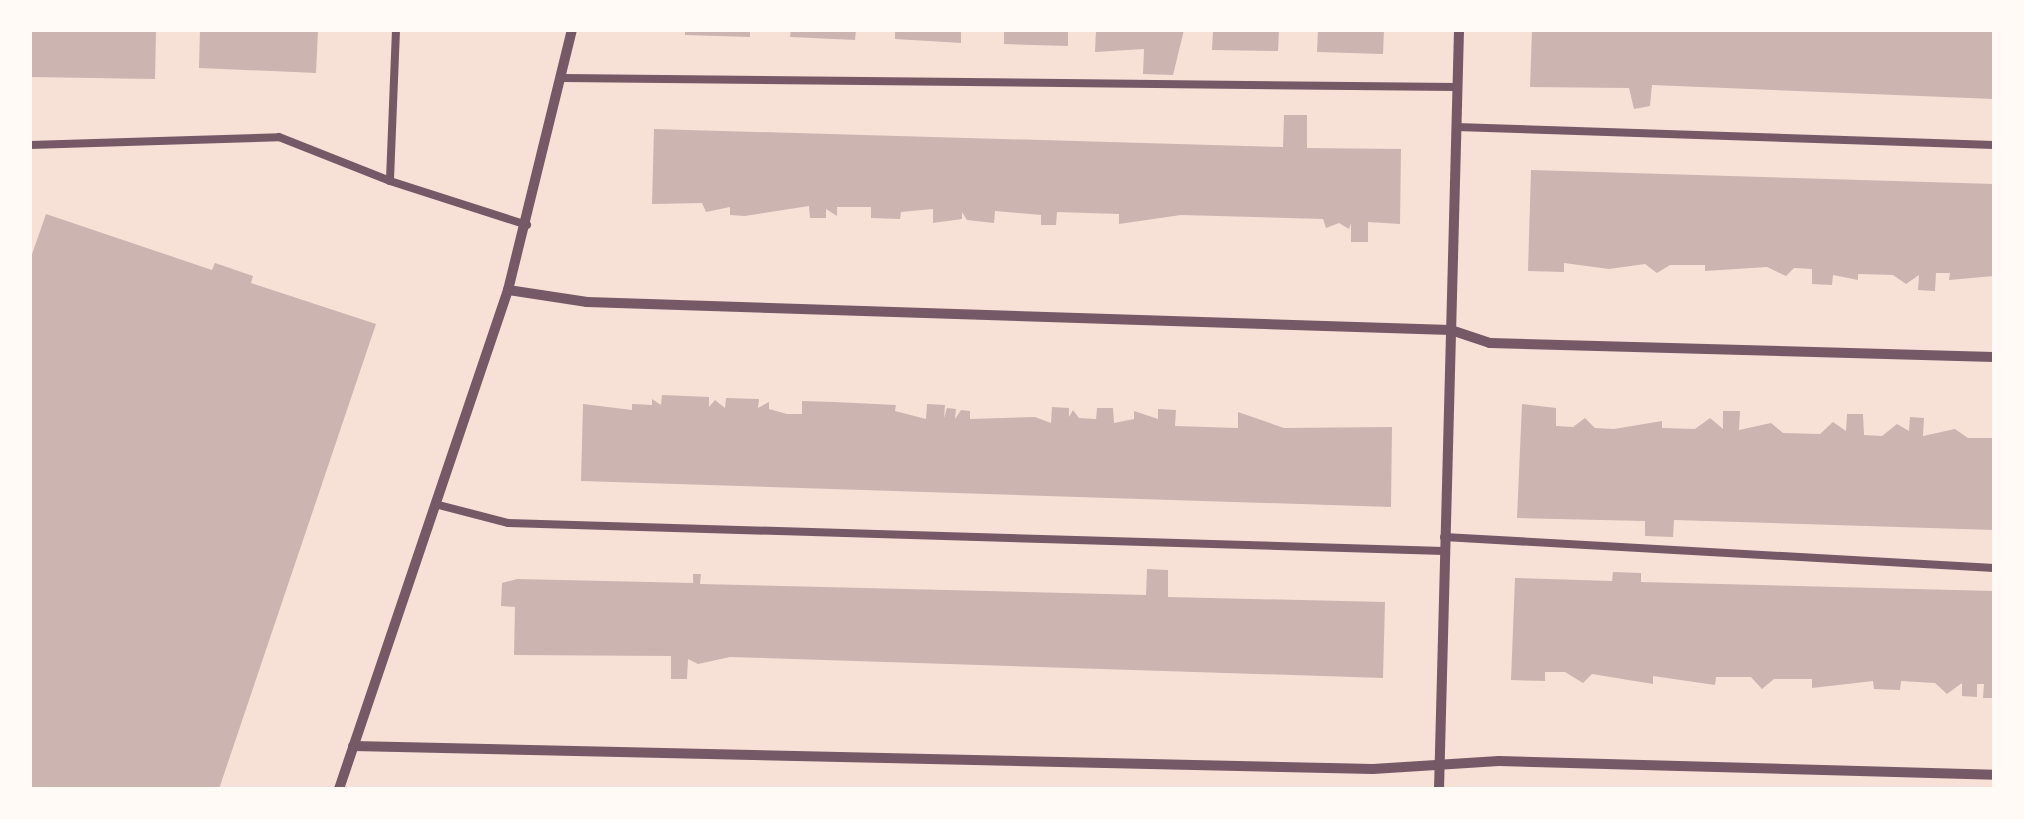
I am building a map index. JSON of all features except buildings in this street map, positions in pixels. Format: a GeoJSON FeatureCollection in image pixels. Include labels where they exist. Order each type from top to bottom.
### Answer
{"type":"FeatureCollection","features":[{"type":"Feature","properties":{"kind":"street"},"geometry":{"type":"LineString","coordinates":[[340,789],[508,290],[572,30]]}},
{"type":"Feature","properties":{"kind":"street"},"geometry":{"type":"LineString","coordinates":[[1439,789],[1459,30]]}},
{"type":"Feature","properties":{"kind":"street"},"geometry":{"type":"LineString","coordinates":[[508,290],[587,302],[1450,330],[1490,343],[1994,357]]}},
{"type":"Feature","properties":{"kind":"street"},"geometry":{"type":"LineString","coordinates":[[353,746],[1373,769],[1499,761],[1994,775]]}},
{"type":"Feature","properties":{"kind":"lane"},"geometry":{"type":"LineString","coordinates":[[390,181],[396,30]]}},
{"type":"Feature","properties":{"kind":"lane"},"geometry":{"type":"LineString","coordinates":[[563,78],[1457,87]]}},
{"type":"Feature","properties":{"kind":"lane"},"geometry":{"type":"LineString","coordinates":[[1456,127],[1994,145]]}},
{"type":"Feature","properties":{"kind":"lane"},"geometry":{"type":"LineString","coordinates":[[30,145],[279,137],[390,181],[526,225]]}},
{"type":"Feature","properties":{"kind":"lane"},"geometry":{"type":"LineString","coordinates":[[435,504],[508,522],[1444,551]]}},
{"type":"Feature","properties":{"kind":"lane"},"geometry":{"type":"LineString","coordinates":[[1444,536],[1994,568]]}}]}
